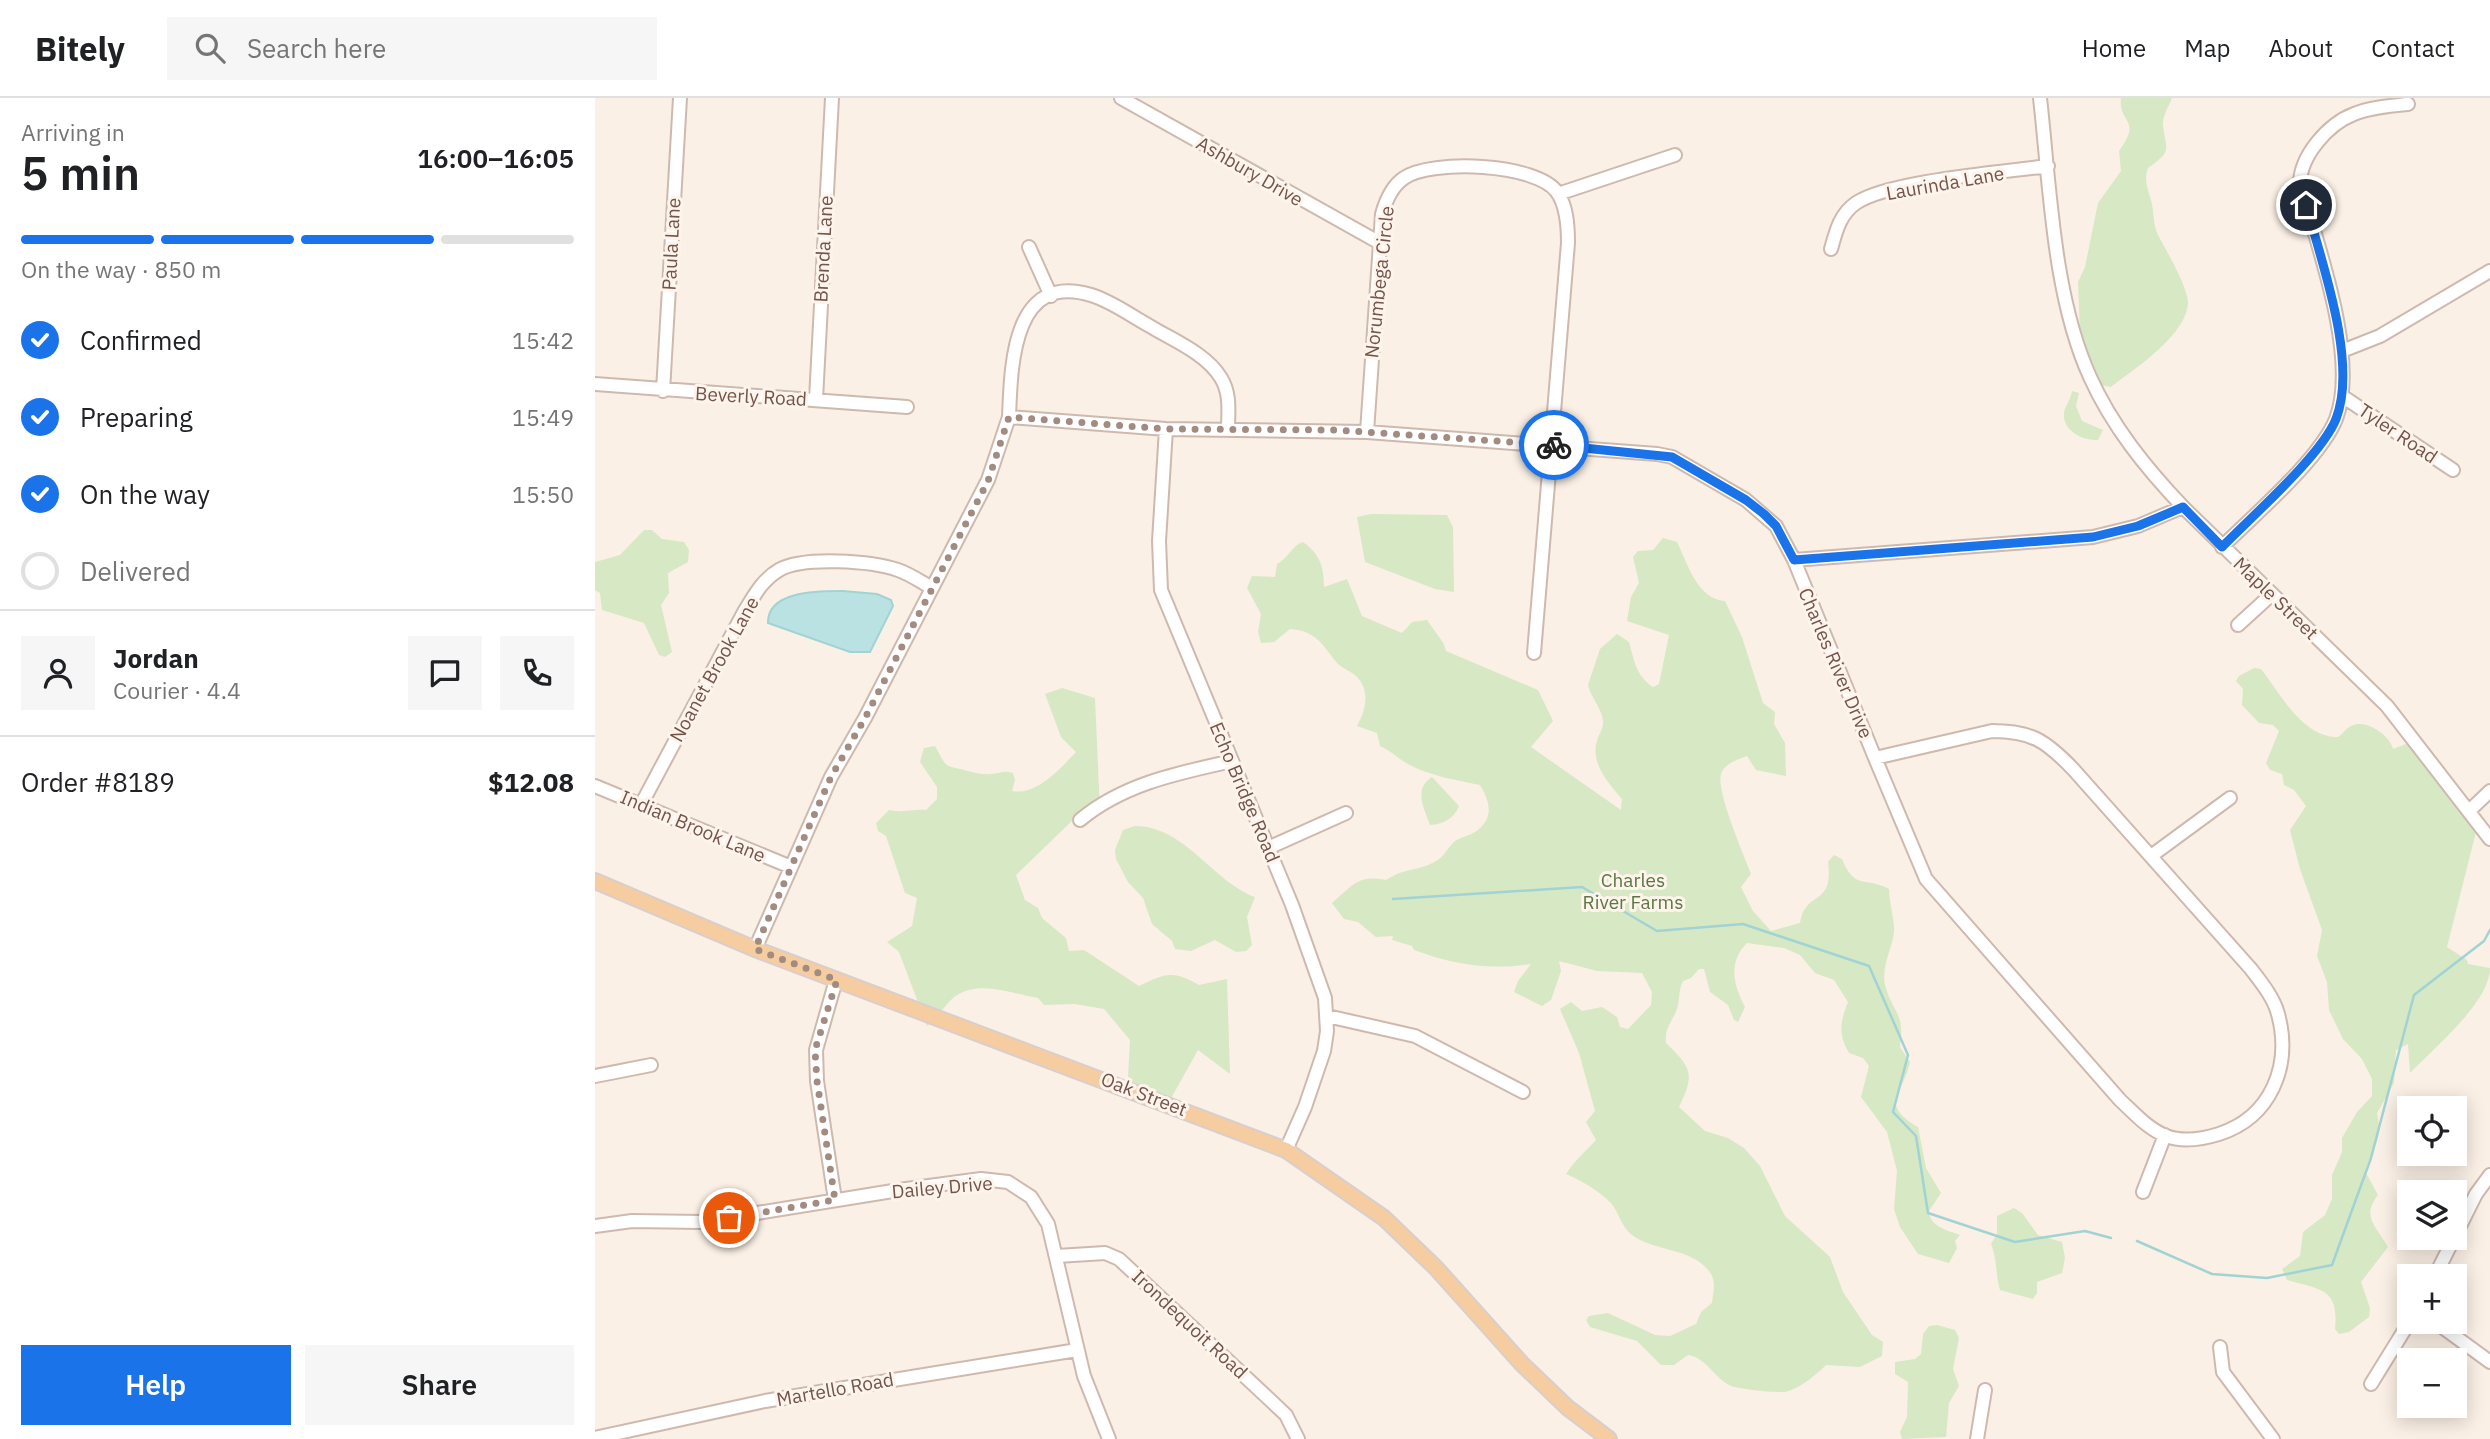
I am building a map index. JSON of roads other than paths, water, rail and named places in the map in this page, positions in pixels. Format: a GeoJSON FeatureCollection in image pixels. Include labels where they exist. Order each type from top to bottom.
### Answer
{"type":"FeatureCollection","features":[{"type":"Feature","properties":{"kind":"main road","name":"Oak Street"},"geometry":{"type":"LineString","coordinates":[[595,881],[755,949],[1286,1150],[1361,1200],[1411,1241],[1522,1364],[1601,1437]]}},
{"type":"Feature","properties":{"kind":"street","name":"Paula Lane"},"geometry":{"type":"LineString","coordinates":[[663,391],[680,98]]}},
{"type":"Feature","properties":{"kind":"street","name":"Brenda Lane"},"geometry":{"type":"LineString","coordinates":[[815,399],[832,98]]}},
{"type":"Feature","properties":{"kind":"street","name":"Ashbury Drive"},"geometry":{"type":"LineString","coordinates":[[1121,98],[1380,243]]}},
{"type":"Feature","properties":{"kind":"street","name":"Maple Street"},"geometry":{"type":"LineString","coordinates":[[2040,98],[2060,265],[2077,343],[2089,376],[2129,444],[2183,507],[2222,547],[2387,706],[2490,839]]}},
{"type":"Feature","properties":{"kind":"street"},"geometry":{"type":"LineString","coordinates":[[2222,547],[2299,469],[2328,433],[2342,396],[2342,340],[2300,184],[2301,166],[2312,149],[2351,115],[2408,104]]}},
{"type":"Feature","properties":{"kind":"street"},"geometry":{"type":"LineString","coordinates":[[1534,653],[1568,243],[1568,224],[1558,194],[1675,155]]}},
{"type":"Feature","properties":{"kind":"street","name":"Laurinda Lane"},"geometry":{"type":"LineString","coordinates":[[1831,249],[1839,221],[1857,203],[1884,191],[2048,166]]}},
{"type":"Feature","properties":{"kind":"street","name":"Norumbega Circle"},"geometry":{"type":"LineString","coordinates":[[1367,432],[1382,214],[1390,193],[1405,177],[1428,168],[1518,171],[1550,186],[1558,194]]}},
{"type":"Feature","properties":{"kind":"street"},"geometry":{"type":"LineString","coordinates":[[1029,247],[1051,296]]}},
{"type":"Feature","properties":{"kind":"street"},"geometry":{"type":"LineString","coordinates":[[2342,351],[2380,336],[2490,271]]}},
{"type":"Feature","properties":{"kind":"street"},"geometry":{"type":"LineString","coordinates":[[755,949],[831,777],[988,481],[1009,417],[1011,371],[1019,330],[1031,311],[1057,293],[1091,295],[1203,358],[1225,386],[1229,430]]}},
{"type":"Feature","properties":{"kind":"street","name":"Beverly Road"},"geometry":{"type":"LineString","coordinates":[[595,384],[907,407]]}},
{"type":"Feature","properties":{"kind":"street","name":"Tyler Road"},"geometry":{"type":"LineString","coordinates":[[2342,396],[2453,470]]}},
{"type":"Feature","properties":{"kind":"street","name":"Charles River Drive"},"geometry":{"type":"LineString","coordinates":[[1009,417],[1166,429],[1367,432],[1552,445],[1672,457],[1746,500],[1776,526],[1794,560],[1918,865],[1937,893],[2120,1100],[2148,1125],[2175,1138],[2209,1137],[2239,1126],[2257,1113],[2275,1087],[2281,1067],[2281,1035],[2275,1005],[2261,982],[2049,744],[2031,736],[1992,731],[1875,758]]}},
{"type":"Feature","properties":{"kind":"street","name":"Echo Bridge Road"},"geometry":{"type":"LineString","coordinates":[[1166,429],[1159,541],[1161,590],[1321,980],[1327,1016],[1324,1051],[1286,1150]]}},
{"type":"Feature","properties":{"kind":"street"},"geometry":{"type":"LineString","coordinates":[[1794,560],[2093,537],[2138,526],[2183,507]]}},
{"type":"Feature","properties":{"kind":"street","name":"Noanet Brook Lane"},"geometry":{"type":"LineString","coordinates":[[642,803],[744,612],[757,590],[776,572],[798,565],[865,563],[899,570],[932,588]]}},
{"type":"Feature","properties":{"kind":"street"},"geometry":{"type":"LineString","coordinates":[[2238,625],[2272,594]]}},
{"type":"Feature","properties":{"kind":"street"},"geometry":{"type":"LineString","coordinates":[[1080,820],[1112,796],[1134,787],[1232,761]]}},
{"type":"Feature","properties":{"kind":"street","name":"Indian Brook Lane"},"geometry":{"type":"LineString","coordinates":[[595,786],[642,803],[791,867]]}},
{"type":"Feature","properties":{"kind":"street"},"geometry":{"type":"LineString","coordinates":[[2469,811],[2490,791]]}},
{"type":"Feature","properties":{"kind":"street"},"geometry":{"type":"LineString","coordinates":[[2151,856],[2230,797]]}},
{"type":"Feature","properties":{"kind":"street"},"geometry":{"type":"LineString","coordinates":[[1268,848],[1346,813]]}},
{"type":"Feature","properties":{"kind":"street"},"geometry":{"type":"LineString","coordinates":[[835,1200],[817,1081],[815,1050],[837,980]]}},
{"type":"Feature","properties":{"kind":"street"},"geometry":{"type":"LineString","coordinates":[[1327,1016],[1415,1036],[1523,1092]]}},
{"type":"Feature","properties":{"kind":"street"},"geometry":{"type":"LineString","coordinates":[[595,1076],[651,1065]]}},
{"type":"Feature","properties":{"kind":"street"},"geometry":{"type":"LineString","coordinates":[[2143,1192],[2165,1135]]}},
{"type":"Feature","properties":{"kind":"street"},"geometry":{"type":"LineString","coordinates":[[2441,1264],[2476,1194],[2490,1175]]}},
{"type":"Feature","properties":{"kind":"street","name":"Dailey Drive"},"geometry":{"type":"LineString","coordinates":[[595,1226],[632,1221],[702,1222],[981,1180],[1008,1182],[1031,1197],[1043,1212],[1057,1256],[1077,1350],[1109,1439]]}},
{"type":"Feature","properties":{"kind":"street","name":"Irondequoit Road"},"geometry":{"type":"LineString","coordinates":[[1057,1256],[1105,1253],[1119,1259],[1277,1406],[1298,1439]]}},
{"type":"Feature","properties":{"kind":"street"},"geometry":{"type":"LineString","coordinates":[[2371,1384],[2402,1334]]}},
{"type":"Feature","properties":{"kind":"street"},"geometry":{"type":"LineString","coordinates":[[2452,1334],[2490,1362]]}},
{"type":"Feature","properties":{"kind":"street"},"geometry":{"type":"LineString","coordinates":[[2221,1347],[2223,1372],[2273,1439]]}},
{"type":"Feature","properties":{"kind":"street","name":"Martello Road"},"geometry":{"type":"LineString","coordinates":[[595,1438],[765,1401],[1077,1350]]}},
{"type":"Feature","properties":{"kind":"street"},"geometry":{"type":"LineString","coordinates":[[1977,1439],[1985,1390]]}},
{"type":"Feature","properties":{"kind":"water"},"geometry":{"type":"Polygon","coordinates":[[[809,592],[877,594],[891,600],[893,606],[870,652],[850,652],[768,623],[770,612],[785,598],[809,592]]]}},
{"type":"Feature","properties":{"kind":"waterway"},"geometry":{"type":"LineString","coordinates":[[1393,899],[1582,887],[1657,931],[1743,924],[1869,966],[1908,1055],[1893,1112],[1916,1136],[1928,1213],[2015,1242],[2085,1231],[2111,1238]]}},
{"type":"Feature","properties":{"kind":"waterway"},"geometry":{"type":"LineString","coordinates":[[2137,1241],[2212,1274],[2267,1278],[2332,1265],[2371,1158],[2414,995],[2484,941],[2490,930]]}},
{"type":"Feature","properties":{"kind":"park label","name":"Charles River Farms"},"geometry":{"type":"Point","coordinates":[1633,891]}}]}
